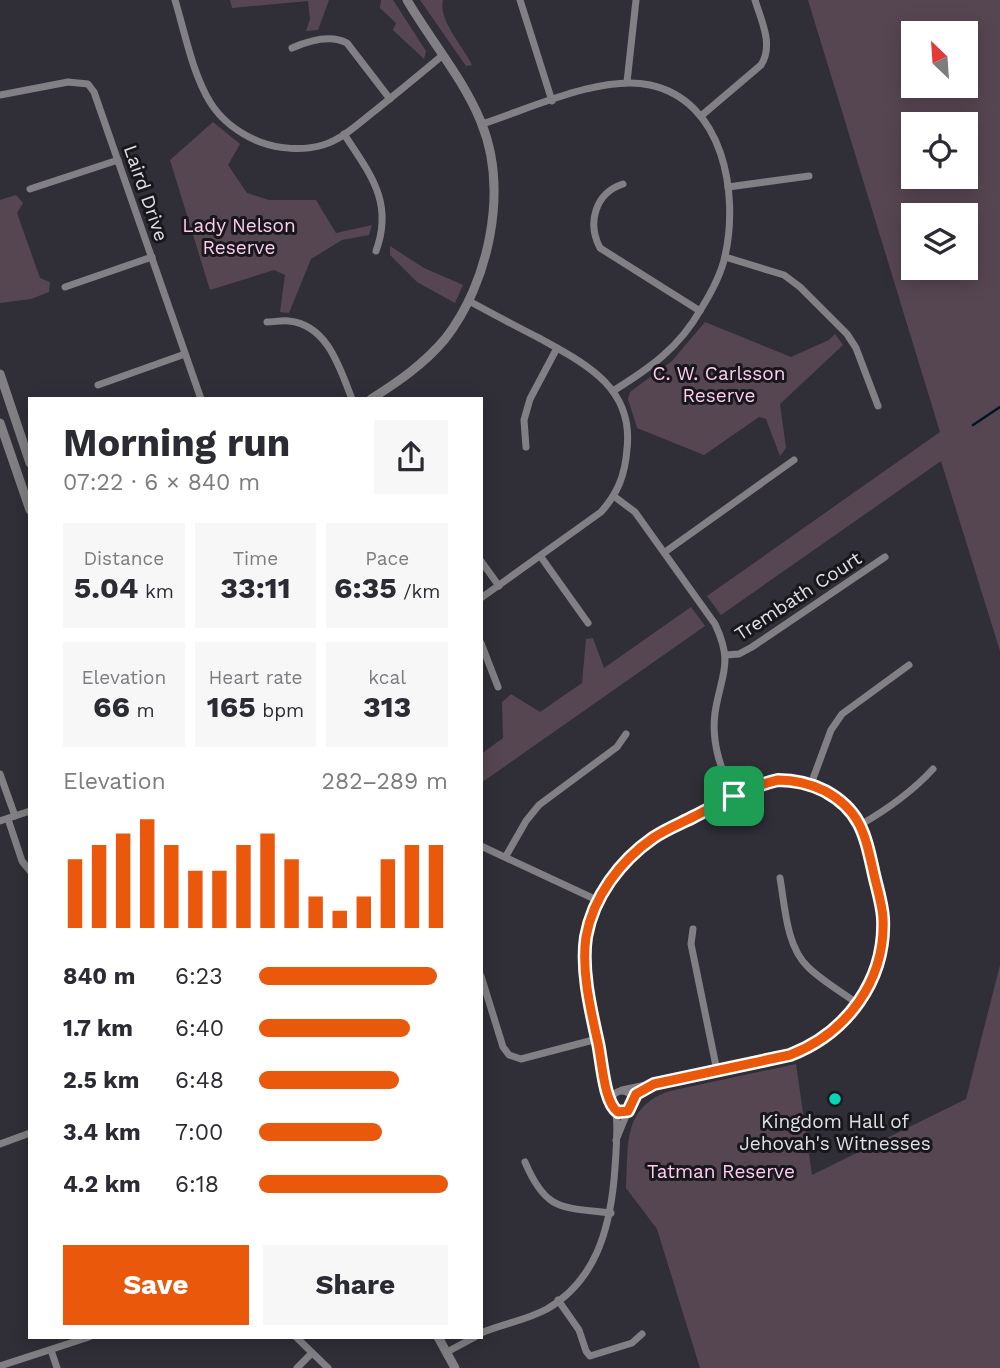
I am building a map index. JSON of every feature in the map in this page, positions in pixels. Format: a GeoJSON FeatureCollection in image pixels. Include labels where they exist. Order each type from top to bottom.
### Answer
{"type":"FeatureCollection","features":[{"type":"Feature","properties":{"kind":"street"},"geometry":{"type":"LineString","coordinates":[[175,0],[200,81],[210,102],[226,121],[253,139],[289,148],[311,148],[344,134],[443,55]]}},
{"type":"Feature","properties":{"kind":"street"},"geometry":{"type":"LineString","coordinates":[[374,397],[405,377],[427,358],[445,338],[469,301],[490,237],[494,189],[482,124],[466,91],[407,0]]}},
{"type":"Feature","properties":{"kind":"street"},"geometry":{"type":"LineString","coordinates":[[520,0],[552,101]]}},
{"type":"Feature","properties":{"kind":"street"},"geometry":{"type":"LineString","coordinates":[[627,82],[636,0]]}},
{"type":"Feature","properties":{"kind":"street"},"geometry":{"type":"LineString","coordinates":[[701,116],[766,58],[766,36],[755,0]]}},
{"type":"Feature","properties":{"kind":"street"},"geometry":{"type":"LineString","coordinates":[[292,48],[309,41],[338,39],[352,49],[390,99]]}},
{"type":"Feature","properties":{"kind":"street","name":"Laird Drive"},"geometry":{"type":"LineString","coordinates":[[0,95],[68,82],[88,84],[97,100],[200,397]]}},
{"type":"Feature","properties":{"kind":"street"},"geometry":{"type":"LineString","coordinates":[[482,124],[600,85],[627,82],[652,85],[668,91],[701,116],[712,133],[721,154],[728,187],[729,221],[725,257],[700,311],[682,338],[662,359],[613,391]]}},
{"type":"Feature","properties":{"kind":"street"},"geometry":{"type":"LineString","coordinates":[[344,134],[374,180],[381,201],[383,222],[376,251]]}},
{"type":"Feature","properties":{"kind":"street"},"geometry":{"type":"LineString","coordinates":[[30,189],[118,160]]}},
{"type":"Feature","properties":{"kind":"street"},"geometry":{"type":"LineString","coordinates":[[728,187],[809,176]]}},
{"type":"Feature","properties":{"kind":"street"},"geometry":{"type":"LineString","coordinates":[[623,184],[609,191],[597,203],[594,230],[600,248],[700,311]]}},
{"type":"Feature","properties":{"kind":"street"},"geometry":{"type":"LineString","coordinates":[[65,287],[152,257]]}},
{"type":"Feature","properties":{"kind":"street"},"geometry":{"type":"LineString","coordinates":[[725,257],[784,275],[800,287],[847,334],[856,348],[878,406]]}},
{"type":"Feature","properties":{"kind":"street"},"geometry":{"type":"LineString","coordinates":[[469,301],[592,368],[613,391],[624,416],[628,440],[625,471],[615,497],[589,523],[483,597]]}},
{"type":"Feature","properties":{"kind":"street"},"geometry":{"type":"LineString","coordinates":[[267,322],[289,321],[307,326],[324,340],[337,362],[351,397]]}},
{"type":"Feature","properties":{"kind":"street"},"geometry":{"type":"LineString","coordinates":[[526,447],[524,420],[530,398],[557,348]]}},
{"type":"Feature","properties":{"kind":"street"},"geometry":{"type":"LineString","coordinates":[[98,385],[185,354]]}},
{"type":"Feature","properties":{"kind":"street"},"geometry":{"type":"LineString","coordinates":[[0,374],[28,457]]}},
{"type":"Feature","properties":{"kind":"street"},"geometry":{"type":"LineString","coordinates":[[13,413],[0,420],[28,504]]}},
{"type":"Feature","properties":{"kind":"street"},"geometry":{"type":"LineString","coordinates":[[665,552],[794,460]]}},
{"type":"Feature","properties":{"kind":"street"},"geometry":{"type":"LineString","coordinates":[[615,497],[635,512],[715,624],[726,655],[714,728],[718,758],[734,796]]}},
{"type":"Feature","properties":{"kind":"street"},"geometry":{"type":"LineString","coordinates":[[541,557],[588,623]]}},
{"type":"Feature","properties":{"kind":"street","name":"Trembath Court"},"geometry":{"type":"LineString","coordinates":[[726,655],[739,654],[752,647],[885,557]]}},
{"type":"Feature","properties":{"kind":"street"},"geometry":{"type":"LineString","coordinates":[[483,564],[499,586]]}},
{"type":"Feature","properties":{"kind":"street"},"geometry":{"type":"LineString","coordinates":[[483,648],[498,687]]}},
{"type":"Feature","properties":{"kind":"street"},"geometry":{"type":"LineString","coordinates":[[811,784],[831,730],[842,714],[909,665]]}},
{"type":"Feature","properties":{"kind":"street"},"geometry":{"type":"LineString","coordinates":[[506,856],[526,821],[539,805],[617,747],[626,734]]}},
{"type":"Feature","properties":{"kind":"street"},"geometry":{"type":"LineString","coordinates":[[860,825],[894,806],[933,769]]}},
{"type":"Feature","properties":{"kind":"street"},"geometry":{"type":"LineString","coordinates":[[0,774],[8,819],[22,861],[28,868]]}},
{"type":"Feature","properties":{"kind":"street"},"geometry":{"type":"LineString","coordinates":[[483,1333],[547,1308],[580,1281],[595,1260],[611,1213],[617,1116],[610,1100],[604,1082],[586,975],[586,938],[598,901],[613,876],[628,858],[654,837],[758,785],[778,780],[794,780],[811,784],[838,798],[860,825],[883,915],[883,937],[875,971],[858,1004],[835,1031],[810,1048],[717,1071],[644,1084],[620,1091],[610,1100]]}},
{"type":"Feature","properties":{"kind":"street"},"geometry":{"type":"LineString","coordinates":[[8,819],[28,812]]}},
{"type":"Feature","properties":{"kind":"street"},"geometry":{"type":"LineString","coordinates":[[483,847],[598,901]]}},
{"type":"Feature","properties":{"kind":"street"},"geometry":{"type":"LineString","coordinates":[[780,878],[794,947],[800,958],[809,969],[858,1004]]}},
{"type":"Feature","properties":{"kind":"street"},"geometry":{"type":"LineString","coordinates":[[694,929],[691,944],[717,1071]]}},
{"type":"Feature","properties":{"kind":"street"},"geometry":{"type":"LineString","coordinates":[[483,982],[503,1047],[509,1055],[521,1059],[597,1039]]}},
{"type":"Feature","properties":{"kind":"street"},"geometry":{"type":"LineString","coordinates":[[604,1073],[611,1085],[631,1094],[632,1098],[632,1106],[616,1141]]}},
{"type":"Feature","properties":{"kind":"street"},"geometry":{"type":"LineString","coordinates":[[632,1098],[654,1084]]}},
{"type":"Feature","properties":{"kind":"street"},"geometry":{"type":"LineString","coordinates":[[615,1111],[628,1111]]}},
{"type":"Feature","properties":{"kind":"street"},"geometry":{"type":"LineString","coordinates":[[0,1142],[28,1134]]}},
{"type":"Feature","properties":{"kind":"street"},"geometry":{"type":"LineString","coordinates":[[525,1162],[534,1184],[545,1197],[556,1204],[611,1213]]}},
{"type":"Feature","properties":{"kind":"street"},"geometry":{"type":"LineString","coordinates":[[558,1300],[579,1330],[590,1356],[632,1343],[642,1334]]}},
{"type":"Feature","properties":{"kind":"street"},"geometry":{"type":"LineString","coordinates":[[0,1366],[83,1339]]}},
{"type":"Feature","properties":{"kind":"street"},"geometry":{"type":"LineString","coordinates":[[298,1339],[328,1368]]}},
{"type":"Feature","properties":{"kind":"street"},"geometry":{"type":"LineString","coordinates":[[439,1339],[455,1368]]}},
{"type":"Feature","properties":{"kind":"street"},"geometry":{"type":"LineString","coordinates":[[447,1352],[471,1339]]}},
{"type":"Feature","properties":{"kind":"street"},"geometry":{"type":"LineString","coordinates":[[51,1350],[57,1368]]}},
{"type":"Feature","properties":{"kind":"street"},"geometry":{"type":"LineString","coordinates":[[297,1368],[312,1353]]}},
{"type":"Feature","properties":{"kind":"green space"},"geometry":{"type":"Polygon","coordinates":[[[230,0],[329,0],[318,30],[306,31],[310,19],[308,1],[232,8],[230,0]]]}},
{"type":"Feature","properties":{"kind":"green space"},"geometry":{"type":"Polygon","coordinates":[[[381,0],[393,0],[426,51],[424,59],[393,30],[396,23],[380,8],[381,0]]]}},
{"type":"Feature","properties":{"kind":"green space"},"geometry":{"type":"Polygon","coordinates":[[[420,0],[443,0],[444,16],[472,65],[466,66],[420,0]]]}},
{"type":"Feature","properties":{"kind":"green space"},"geometry":{"type":"Polygon","coordinates":[[[808,0],[1000,0],[1000,651],[941,461],[721,615],[707,596],[940,432],[808,0]]]}},
{"type":"Feature","properties":{"kind":"green space","name":"Lady Nelson Reserve"},"geometry":{"type":"Polygon","coordinates":[[[213,122],[240,144],[228,165],[247,193],[269,200],[316,200],[336,233],[372,225],[369,235],[342,240],[311,259],[289,313],[280,312],[285,275],[274,270],[210,290],[170,160],[213,122]]]}},
{"type":"Feature","properties":{"kind":"green space"},"geometry":{"type":"Polygon","coordinates":[[[16,195],[23,203],[17,213],[40,278],[50,282],[49,292],[31,299],[0,303],[0,200],[16,195]]]}},
{"type":"Feature","properties":{"kind":"green space"},"geometry":{"type":"Polygon","coordinates":[[[390,246],[424,268],[463,285],[455,303],[417,282],[390,255],[390,246]]]}},
{"type":"Feature","properties":{"kind":"green space","name":"C. W. Carlsson Reserve"},"geometry":{"type":"Polygon","coordinates":[[[705,322],[791,357],[829,340],[835,334],[843,345],[780,404],[786,448],[780,456],[766,419],[759,417],[704,455],[637,428],[628,399],[630,392],[672,361],[705,322]]]}},
{"type":"Feature","properties":{"kind":"green space"},"geometry":{"type":"Polygon","coordinates":[[[691,607],[705,626],[483,782],[483,753],[503,738],[502,702],[511,694],[540,712],[582,683],[586,639],[593,638],[604,668],[691,607]]]}},
{"type":"Feature","properties":{"kind":"green space","name":"Tatman Reserve"},"geometry":{"type":"Polygon","coordinates":[[[1000,965],[1000,1368],[700,1368],[657,1229],[626,1188],[628,1144],[635,1118],[643,1107],[654,1098],[670,1091],[796,1064],[812,1175],[966,1099],[1000,965]]]}},
{"type":"Feature","properties":{"kind":"waterway"},"geometry":{"type":"LineString","coordinates":[[973,425],[1000,407]]}},
{"type":"Feature","properties":{"kind":"place","name":"Kingdom Hall of Jehovah's Witnesses"},"geometry":{"type":"Point","coordinates":[835,1099]}},
{"type":"Feature","properties":{"kind":"route"},"geometry":{"type":"LineString","coordinates":[[778,780],[794,780],[811,784],[838,798],[851,811],[867,844],[883,915],[883,937],[871,981],[858,1004],[835,1031],[810,1048],[790,1055],[654,1084],[632,1098],[632,1106],[628,1111],[615,1111],[604,1082],[586,975],[586,938],[598,901],[628,858],[654,837],[734,796],[758,785],[778,780]]}}]}
